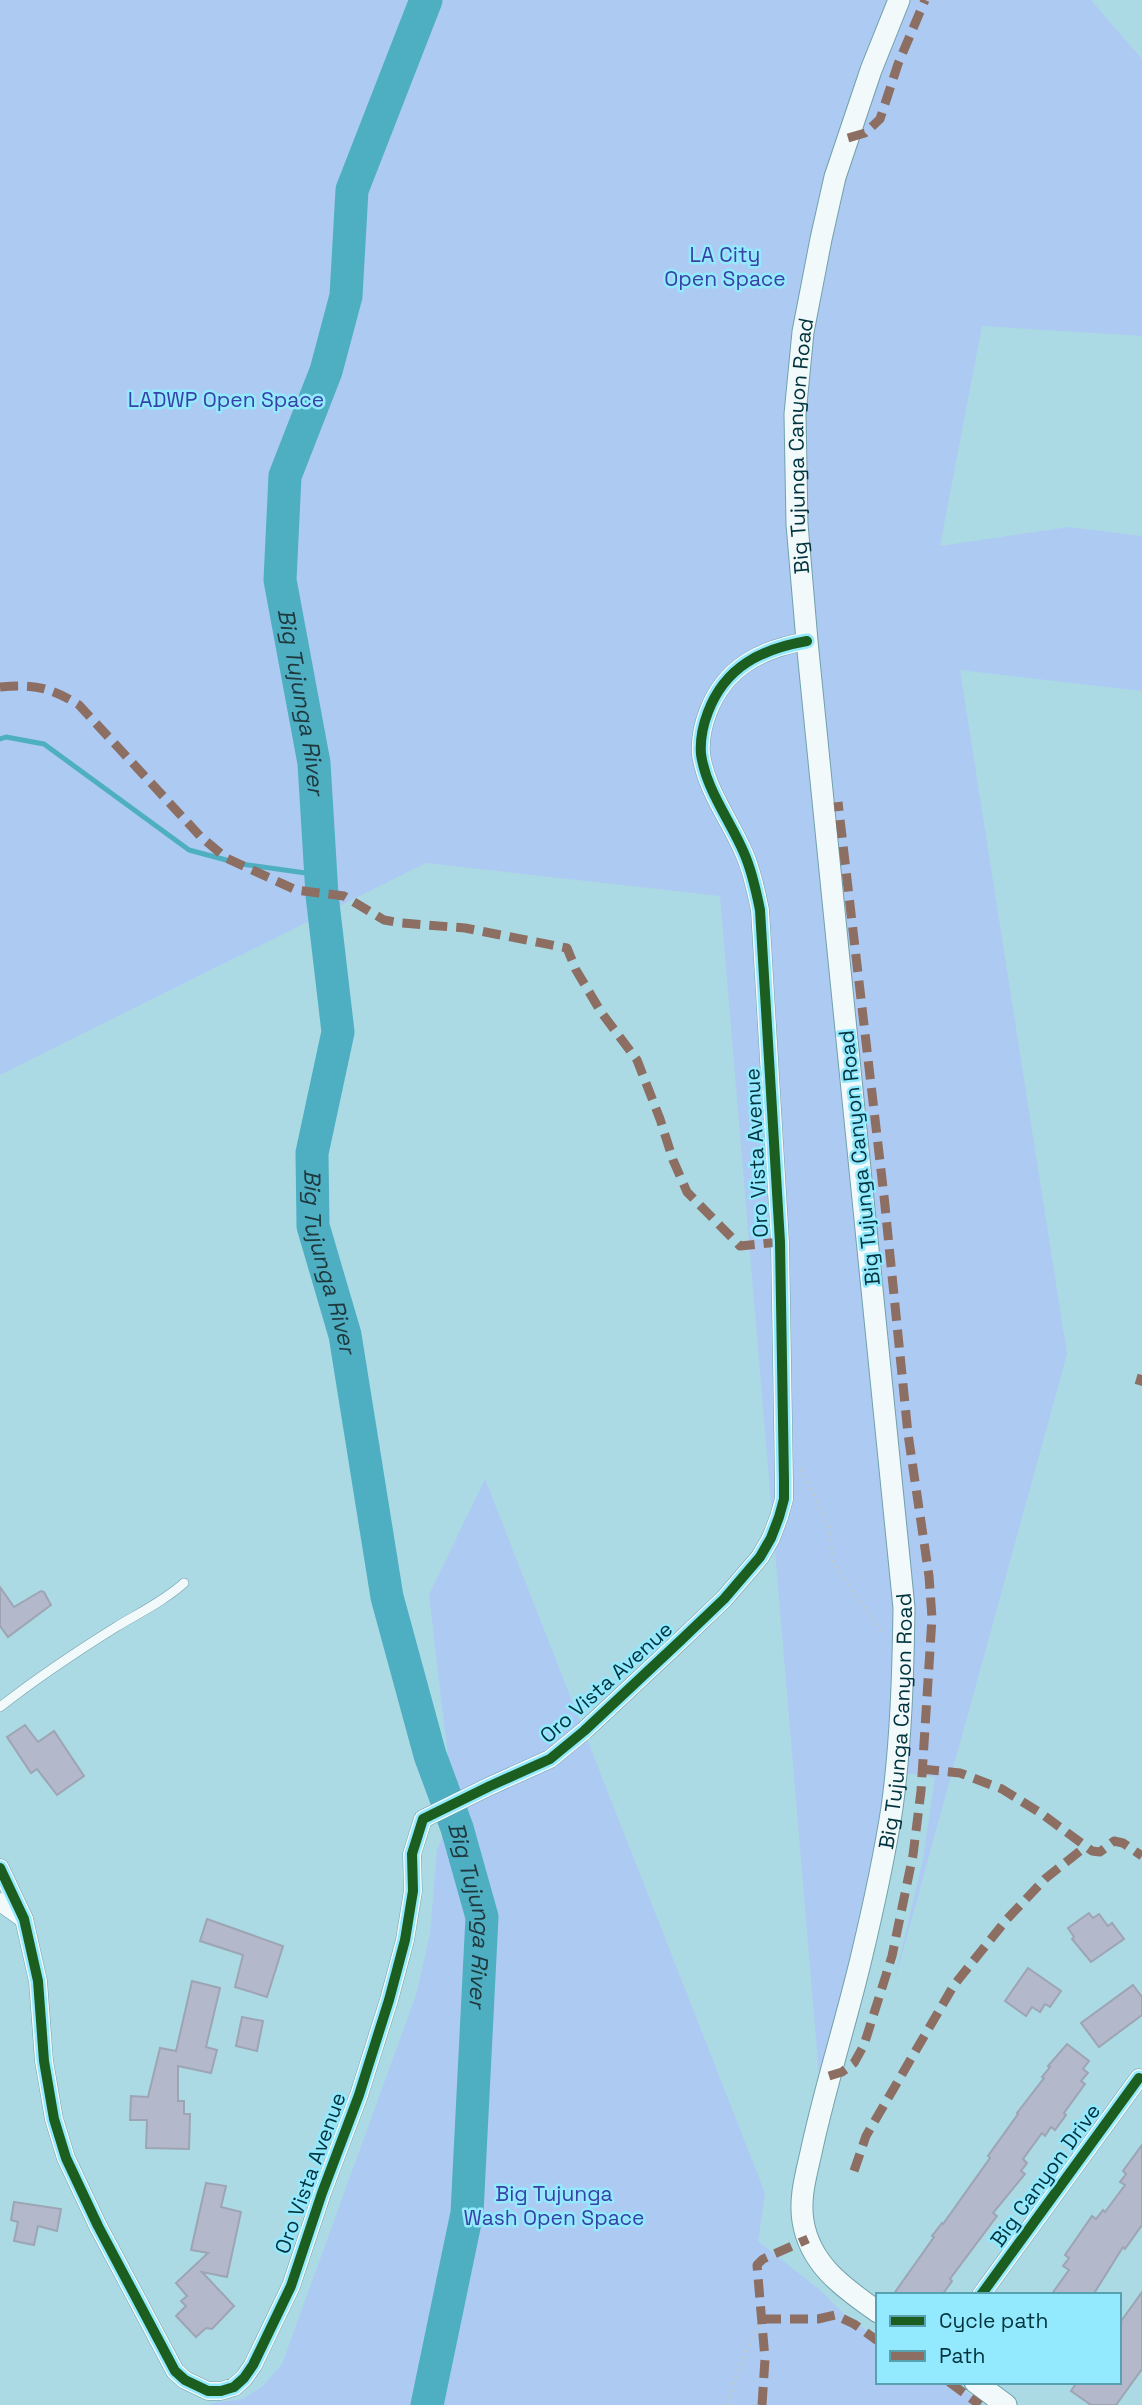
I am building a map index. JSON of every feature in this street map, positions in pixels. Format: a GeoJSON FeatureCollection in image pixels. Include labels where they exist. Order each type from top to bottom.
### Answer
{"type":"FeatureCollection","features":[{"type":"Feature","properties":{"kind":"street","name":"Big Tujunga Canyon Road"},"geometry":{"type":"LineString","coordinates":[[876,2311],[834,2279],[814,2253],[803,2221],[802,2205],[803,2188],[824,2092],[861,1962],[892,1808],[899,1733],[904,1608],[807,640],[797,524],[795,414],[803,332],[835,177],[871,70],[899,0]]}},
{"type":"Feature","properties":{"kind":"street","name":"Oro Vista Avenue"},"geometry":{"type":"LineString","coordinates":[[0,1868],[24,1919],[38,1981],[44,2061],[54,2119],[66,2158],[98,2226],[175,2371],[195,2386],[208,2391],[221,2391],[234,2386],[253,2365],[291,2286],[359,2095],[405,1940],[413,1891],[412,1854],[423,1819],[550,1759],[584,1731],[724,1599],[760,1557],[771,1538],[783,1499],[780,1242],[760,910],[753,876],[744,852],[711,788],[701,756],[701,740],[705,718],[715,694],[730,675],[766,651],[807,640]]}},
{"type":"Feature","properties":{"kind":"street"},"geometry":{"type":"LineString","coordinates":[[0,1902],[24,1919]]}},
{"type":"Feature","properties":{"kind":"street","name":"Big Canyon Drive"},"geometry":{"type":"LineString","coordinates":[[982,2293],[1140,2073]]}},
{"type":"Feature","properties":{"kind":"street"},"geometry":{"type":"LineString","coordinates":[[978,2384],[1006,2405]]}},
{"type":"Feature","properties":{"kind":"lane"},"geometry":{"type":"LineString","coordinates":[[0,1707],[95,1640],[168,1597],[184,1583]]}},
{"type":"Feature","properties":{"kind":"path"},"geometry":{"type":"LineString","coordinates":[[783,1455],[792,1458],[802,1469],[821,1508],[829,1526],[833,1562],[903,1661]]}},
{"type":"Feature","properties":{"kind":"path"},"geometry":{"type":"LineString","coordinates":[[727,2405],[751,2339],[763,2319]]}},
{"type":"Feature","properties":{"kind":"green space","name":"LA City Open Space"},"geometry":{"type":"Polygon","coordinates":[[[0,0],[410,0],[346,200],[354,206],[421,0],[1091,0],[1142,59],[1142,336],[982,326],[940,546],[1069,527],[1142,536],[1142,691],[960,670],[1067,1354],[894,1983],[923,1859],[935,1777],[899,1772],[822,2110],[720,896],[426,863],[0,1075],[0,0]]]}},
{"type":"Feature","properties":{"kind":"green space","name":"Big Tujunga Wash Open Space"},"geometry":{"type":"Polygon","coordinates":[[[485,1479],[765,2193],[758,2241],[876,2338],[876,2384],[955,2384],[984,2405],[212,2405],[243,2399],[264,2385],[282,2364],[416,1995],[430,1934],[437,1850],[451,1822],[464,1812],[452,1792],[429,1595],[485,1479]]]}},
{"type":"Feature","properties":{"kind":"building"},"geometry":{"type":"Polygon","coordinates":[[[0,1587],[14,1607],[41,1591],[51,1605],[8,1637],[0,1626],[0,1587]]]}},
{"type":"Feature","properties":{"kind":"building"},"geometry":{"type":"Polygon","coordinates":[[[25,1725],[38,1742],[54,1731],[84,1776],[57,1795],[37,1769],[31,1773],[7,1737],[25,1725]]]}},
{"type":"Feature","properties":{"kind":"building"},"geometry":{"type":"Polygon","coordinates":[[[1089,1913],[1093,1918],[1099,1914],[1108,1926],[1112,1923],[1124,1939],[1091,1962],[1072,1939],[1074,1937],[1068,1928],[1089,1913]]]}},
{"type":"Feature","properties":{"kind":"building"},"geometry":{"type":"Polygon","coordinates":[[[207,1919],[283,1946],[267,1997],[235,1987],[243,1955],[200,1941],[207,1919]]]}},
{"type":"Feature","properties":{"kind":"building"},"geometry":{"type":"Polygon","coordinates":[[[1028,1968],[1061,1991],[1050,2007],[1045,2004],[1040,2012],[1032,2007],[1026,2016],[1005,2001],[1028,1968]]]}},
{"type":"Feature","properties":{"kind":"building"},"geometry":{"type":"Polygon","coordinates":[[[192,1981],[220,1988],[206,2047],[217,2050],[211,2073],[178,2066],[178,2101],[184,2101],[184,2114],[190,2114],[189,2149],[146,2148],[147,2120],[130,2120],[131,2096],[148,2097],[160,2048],[176,2051],[192,1981]]]}},
{"type":"Feature","properties":{"kind":"building"},"geometry":{"type":"Polygon","coordinates":[[[1133,1985],[1142,1997],[1142,2015],[1099,2047],[1081,2023],[1133,1985]]]}},
{"type":"Feature","properties":{"kind":"building"},"geometry":{"type":"Polygon","coordinates":[[[242,2017],[263,2021],[257,2051],[236,2046],[242,2017]]]}},
{"type":"Feature","properties":{"kind":"building"},"geometry":{"type":"Polygon","coordinates":[[[1067,2044],[1089,2061],[1083,2069],[1088,2073],[1081,2081],[1085,2084],[1064,2113],[1066,2115],[1055,2130],[1051,2127],[1045,2136],[1042,2133],[1023,2159],[1027,2163],[1021,2171],[1025,2174],[993,2213],[997,2216],[950,2279],[952,2281],[943,2293],[894,2293],[934,2237],[932,2236],[990,2158],[988,2156],[1017,2113],[1044,2078],[1042,2077],[1050,2067],[1048,2066],[1067,2044]]]}},
{"type":"Feature","properties":{"kind":"building"},"geometry":{"type":"Polygon","coordinates":[[[1142,2145],[1142,2225],[1125,2249],[1123,2247],[1094,2293],[1052,2293],[1069,2270],[1063,2266],[1069,2258],[1065,2255],[1092,2216],[1096,2219],[1103,2210],[1105,2212],[1125,2185],[1120,2182],[1126,2174],[1123,2171],[1142,2145]]]}},
{"type":"Feature","properties":{"kind":"building"},"geometry":{"type":"Polygon","coordinates":[[[206,2183],[226,2186],[221,2207],[241,2212],[227,2277],[202,2272],[234,2306],[212,2329],[206,2328],[196,2337],[176,2316],[186,2306],[181,2301],[187,2296],[176,2283],[208,2253],[191,2250],[206,2183]]]}},
{"type":"Feature","properties":{"kind":"building"},"geometry":{"type":"Polygon","coordinates":[[[14,2202],[61,2209],[57,2231],[38,2226],[34,2245],[14,2241],[18,2222],[11,2220],[14,2202]]]}},
{"type":"Feature","properties":{"kind":"building"},"geometry":{"type":"Polygon","coordinates":[[[1142,2292],[1142,2369],[1116,2405],[1091,2405],[1071,2391],[1076,2384],[1121,2384],[1121,2321],[1142,2292]]]}},
{"type":"Feature","properties":{"kind":"waterway","name":"Big Tujunga River"},"geometry":{"type":"LineString","coordinates":[[426,0],[352,190],[346,296],[326,371],[285,476],[280,580],[314,763],[322,895],[338,1032],[312,1153],[313,1226],[345,1335],[387,1597],[430,1755],[457,1828],[482,1917],[467,2213],[427,2405]]}},
{"type":"Feature","properties":{"kind":"waterway"},"geometry":{"type":"LineString","coordinates":[[0,739],[6,737],[44,744],[189,850],[241,864],[320,875]]}},
{"type":"Feature","properties":{"kind":"marked path"},"geometry":{"type":"LineString","coordinates":[[848,138],[865,133],[880,119],[898,64],[925,0]]}},
{"type":"Feature","properties":{"kind":"marked path"},"geometry":{"type":"LineString","coordinates":[[0,687],[41,688],[79,705],[200,836],[226,858],[296,890],[344,896],[384,920],[465,928],[567,948],[576,970],[601,1012],[637,1060],[687,1192],[740,1246],[780,1242]]}},
{"type":"Feature","properties":{"kind":"marked path"},"geometry":{"type":"LineString","coordinates":[[829,2076],[842,2072],[854,2063],[864,2045],[892,1956],[913,1855],[921,1791],[932,1618],[929,1576],[908,1434],[884,1196],[838,802]]}},
{"type":"Feature","properties":{"kind":"marked path"},"geometry":{"type":"LineString","coordinates":[[1139,1385],[1142,1375]]}},
{"type":"Feature","properties":{"kind":"marked path"},"geometry":{"type":"LineString","coordinates":[[921,1769],[960,1773],[1002,1789],[1042,1814],[1092,1851],[1100,1852],[1114,1841],[1123,1843],[1142,1856]]}},
{"type":"Feature","properties":{"kind":"marked path"},"geometry":{"type":"LineString","coordinates":[[854,2171],[866,2136],[954,1985],[1007,1919],[1046,1878],[1085,1847]]}},
{"type":"Feature","properties":{"kind":"marked path"},"geometry":{"type":"LineString","coordinates":[[762,2405],[765,2359],[757,2265],[763,2259],[808,2239]]}},
{"type":"Feature","properties":{"kind":"marked path"},"geometry":{"type":"LineString","coordinates":[[763,2319],[818,2319],[835,2315],[876,2340]]}},
{"type":"Feature","properties":{"kind":"marked path"},"geometry":{"type":"LineString","coordinates":[[952,2384],[980,2405]]}},
{"type":"Feature","properties":{"kind":"cycle path"},"geometry":{"type":"LineString","coordinates":[[0,1868],[24,1919],[38,1981],[44,2061],[54,2119],[66,2158],[98,2226],[175,2371],[185,2380],[208,2391],[234,2387],[253,2365],[291,2286],[359,2095],[405,1940],[413,1891],[412,1854],[423,1819],[550,1759],[584,1731],[724,1599],[760,1557],[779,1517],[784,1499],[780,1242],[760,910],[747,860],[708,780],[701,744],[706,717],[715,696],[735,672],[760,655],[807,641]]}},
{"type":"Feature","properties":{"kind":"cycle path"},"geometry":{"type":"LineString","coordinates":[[982,2293],[1139,2078]]}},
{"type":"Feature","properties":{"kind":"park label","name":"LADWP Open Space"},"geometry":{"type":"Point","coordinates":[226,399]}}]}
